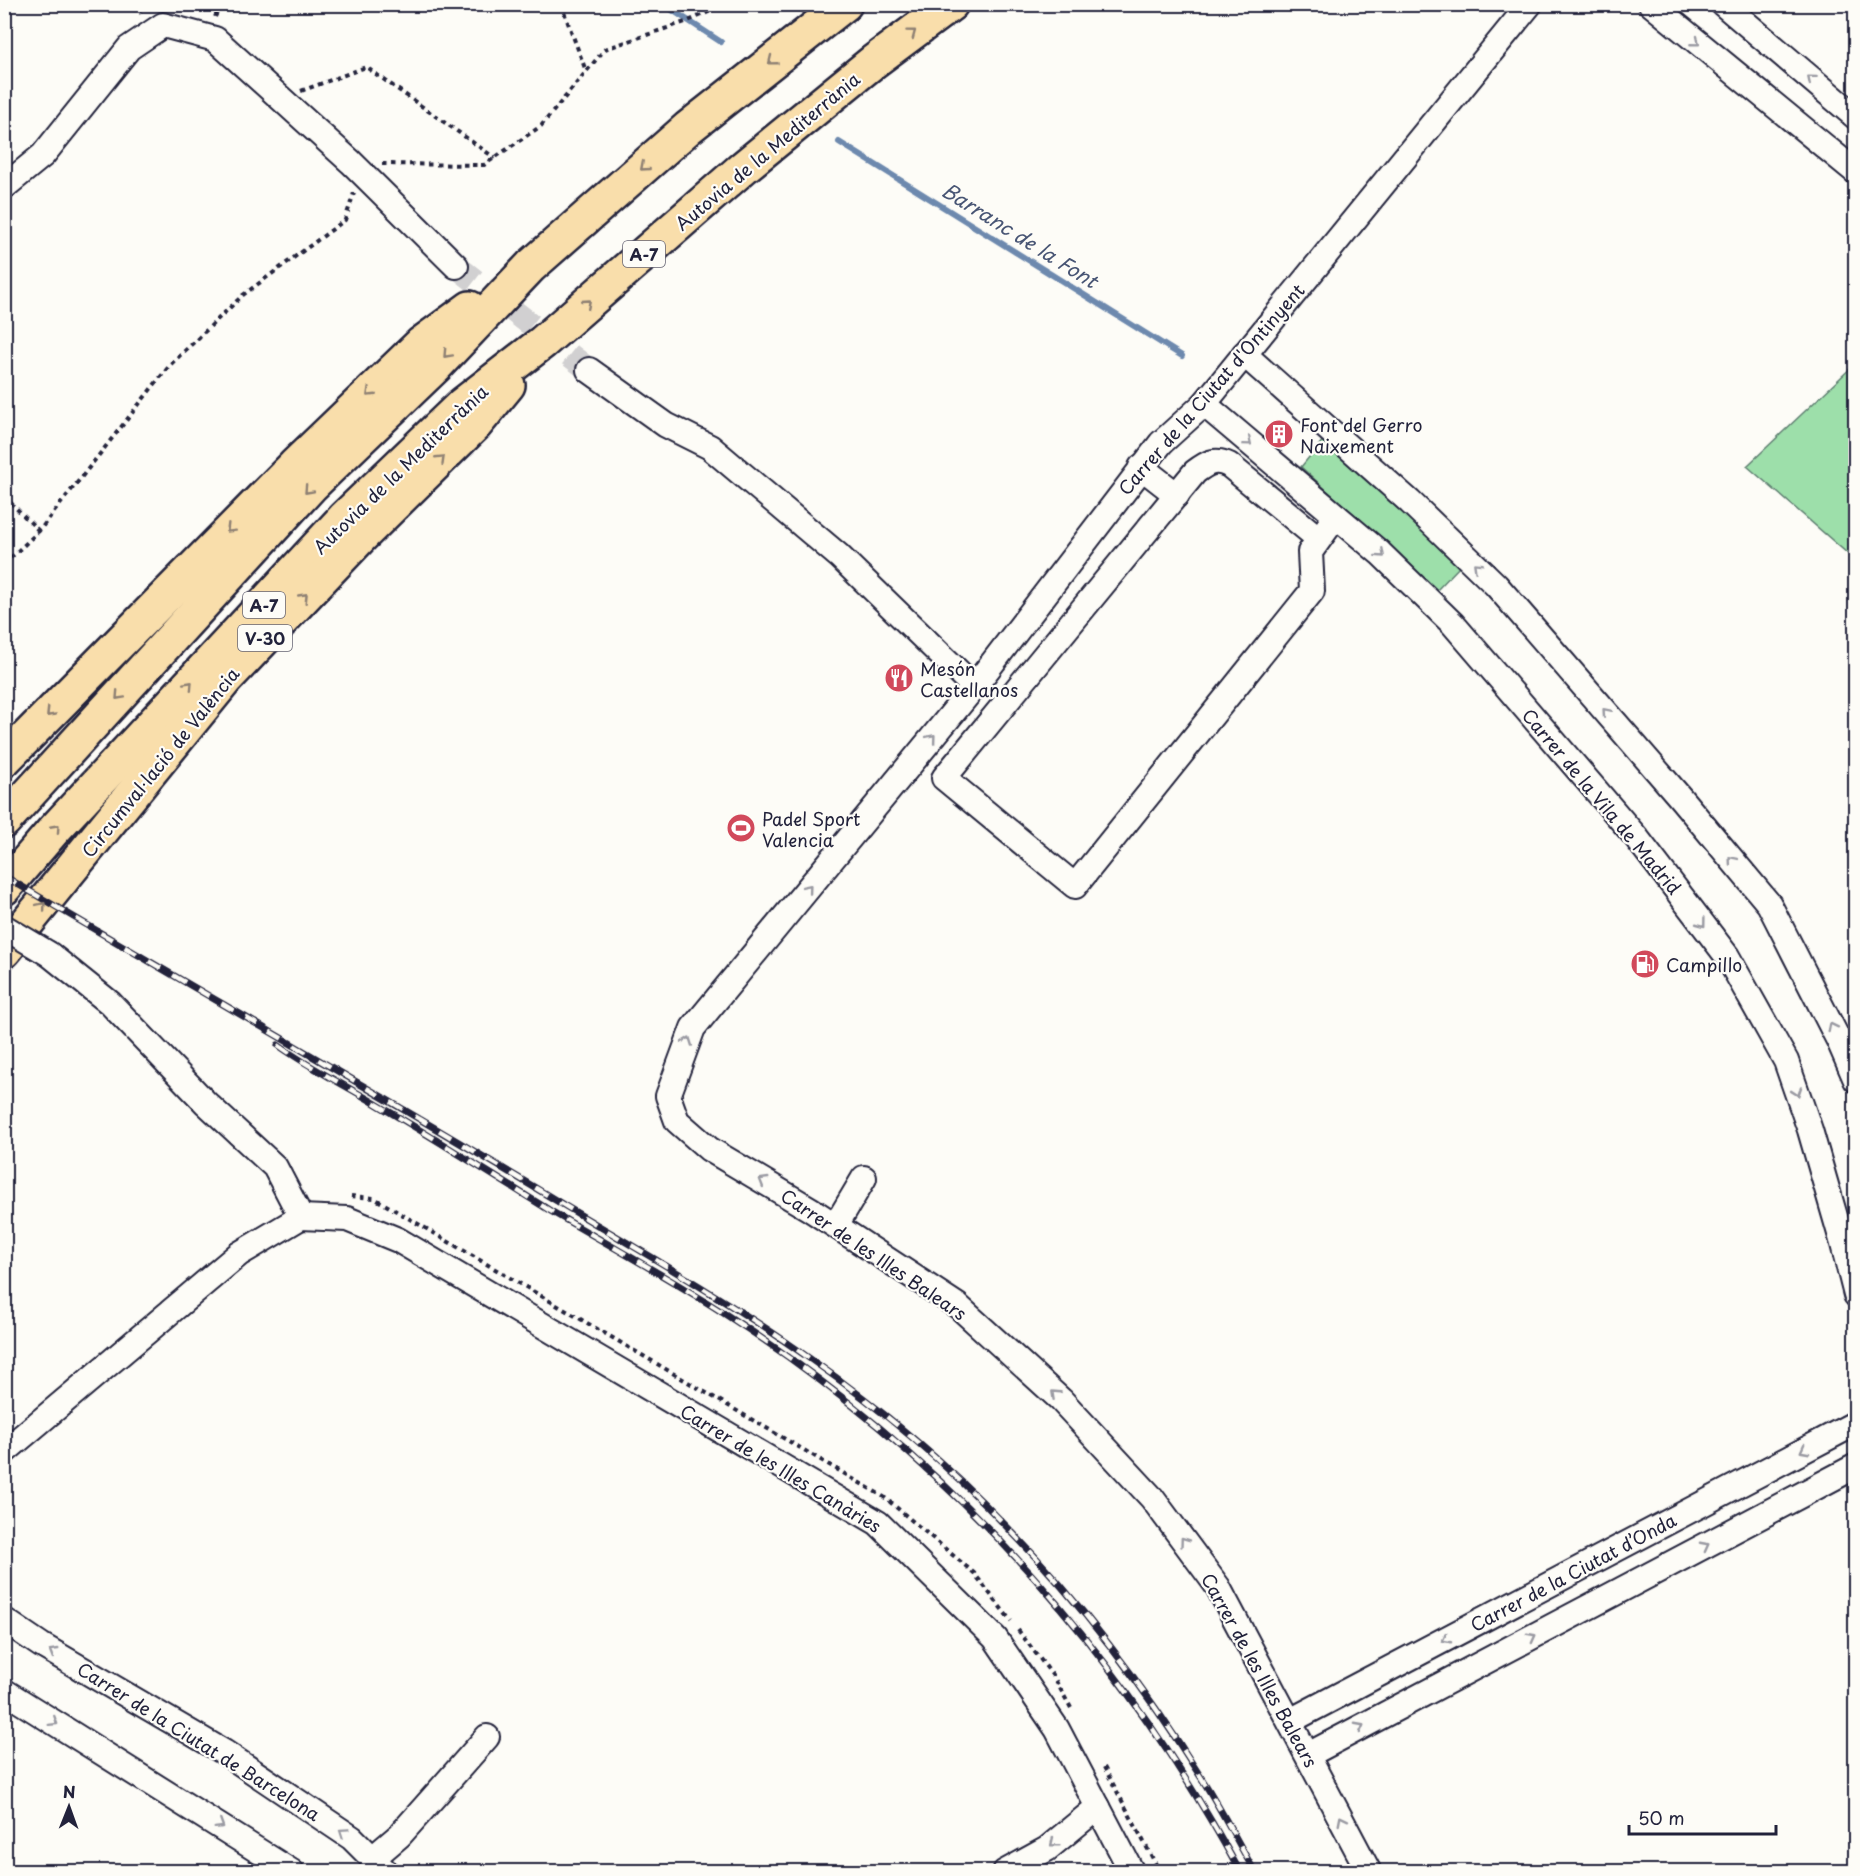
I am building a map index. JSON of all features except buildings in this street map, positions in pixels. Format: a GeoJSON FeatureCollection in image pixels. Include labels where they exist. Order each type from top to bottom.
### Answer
{"type":"FeatureCollection","features":[{"type":"Feature","properties":{"kind":"highway","name":"A-7"},"geometry":{"type":"LineString","coordinates":[[4,820],[312,485],[437,365],[531,266],[688,129],[845,4]]}},
{"type":"Feature","properties":{"kind":"highway","name":"Autovia de la Mediterrània"},"geometry":{"type":"LineString","coordinates":[[4,888],[61,822],[345,518],[463,404],[543,342],[744,167],[873,62],[951,4]]}},
{"type":"Feature","properties":{"kind":"highway"},"geometry":{"type":"LineString","coordinates":[[4,760],[294,466],[422,343],[531,266]]}},
{"type":"Feature","properties":{"kind":"highway","name":"Circumval·lació de València"},"geometry":{"type":"LineString","coordinates":[[4,951],[225,680],[362,536],[476,424],[543,342]]}},
{"type":"Feature","properties":{"kind":"street","name":"Carrer de la Ciutat d'Ontinyent"},"geometry":{"type":"LineString","coordinates":[[668,1096],[693,1028],[974,687],[1141,467],[1161,443],[1204,404],[1530,4]]}},
{"type":"Feature","properties":{"kind":"street"},"geometry":{"type":"LineString","coordinates":[[1651,4],[1856,172]]}},
{"type":"Feature","properties":{"kind":"street"},"geometry":{"type":"LineString","coordinates":[[1723,4],[1856,117]]}},
{"type":"Feature","properties":{"kind":"street"},"geometry":{"type":"LineString","coordinates":[[4,187],[43,155],[129,48],[163,25],[215,39],[356,167],[456,266]]}},
{"type":"Feature","properties":{"kind":"street"},"geometry":{"type":"LineString","coordinates":[[1244,354],[1410,502],[1496,585],[1678,795],[1769,904],[1839,1041],[1856,1080]]}},
{"type":"Feature","properties":{"kind":"street"},"geometry":{"type":"LineString","coordinates":[[589,370],[666,425],[710,447],[840,555],[974,687]]}},
{"type":"Feature","properties":{"kind":"street","name":"Carrer de la Vila de Madrid"},"geometry":{"type":"LineString","coordinates":[[1204,404],[1380,554],[1453,624],[1636,837],[1727,956],[1786,1061],[1810,1130],[1856,1295]]}},
{"type":"Feature","properties":{"kind":"street"},"geometry":{"type":"LineString","coordinates":[[1319,539],[1229,465],[1220,460],[1208,462],[1196,472],[944,778],[1075,886],[1312,591],[1310,552],[1336,516]]}},
{"type":"Feature","properties":{"kind":"street"},"geometry":{"type":"LineString","coordinates":[[1141,467],[1177,495]]}},
{"type":"Feature","properties":{"kind":"street"},"geometry":{"type":"LineString","coordinates":[[4,927],[49,954],[110,1003],[206,1103],[275,1167],[301,1217],[239,1254],[4,1452]]}},
{"type":"Feature","properties":{"kind":"street","name":"Carrer de les Illes Balears"},"geometry":{"type":"LineString","coordinates":[[668,1096],[677,1121],[709,1149],[836,1225],[958,1306],[1061,1400],[1145,1490],[1218,1587],[1368,1872]]}},
{"type":"Feature","properties":{"kind":"street"},"geometry":{"type":"LineString","coordinates":[[836,1225],[864,1178]]}},
{"type":"Feature","properties":{"kind":"street","name":"Carrer de les Illes Canàries"},"geometry":{"type":"LineString","coordinates":[[301,1217],[347,1219],[398,1240],[878,1523],[995,1638],[1058,1729],[1098,1807],[1127,1871]]}},
{"type":"Feature","properties":{"kind":"street","name":"Carrer de la Ciutat d’Onda"},"geometry":{"type":"LineString","coordinates":[[1290,1721],[1856,1423]]}},
{"type":"Feature","properties":{"kind":"street","name":"Carrer de la Ciutat d’Onda"},"geometry":{"type":"LineString","coordinates":[[1308,1755],[1856,1466]]}},
{"type":"Feature","properties":{"kind":"street","name":"Carrer de la Ciutat de Barcelona"},"geometry":{"type":"LineString","coordinates":[[4,1620],[41,1645],[224,1752],[352,1838],[380,1865]]}},
{"type":"Feature","properties":{"kind":"street"},"geometry":{"type":"LineString","coordinates":[[4,1691],[292,1872]]}},
{"type":"Feature","properties":{"kind":"street"},"geometry":{"type":"LineString","coordinates":[[380,1865],[400,1835],[487,1737]]}},
{"type":"Feature","properties":{"kind":"street"},"geometry":{"type":"LineString","coordinates":[[1005,1872],[1047,1849],[1098,1807]]}},
{"type":"Feature","properties":{"kind":"path"},"geometry":{"type":"LineString","coordinates":[[561,4],[587,72]]}},
{"type":"Feature","properties":{"kind":"path"},"geometry":{"type":"LineString","coordinates":[[4,564],[39,531],[170,365],[243,295],[345,220],[356,167],[484,165],[541,126],[605,49],[688,21],[727,4]]}},
{"type":"Feature","properties":{"kind":"path"},"geometry":{"type":"LineString","coordinates":[[281,99],[366,67],[495,158]]}},
{"type":"Feature","properties":{"kind":"path"},"geometry":{"type":"LineString","coordinates":[[4,495],[39,531]]}},
{"type":"Feature","properties":{"kind":"green space"},"geometry":{"type":"Polygon","coordinates":[[[1855,364],[1855,560],[1747,466],[1855,364]]]}},
{"type":"Feature","properties":{"kind":"green space"},"geometry":{"type":"Polygon","coordinates":[[[1323,440],[1396,503],[1460,566],[1437,590],[1301,467],[1323,440]]]}},
{"type":"Feature","properties":{"kind":"waterway","name":"Barranc de la Font"},"geometry":{"type":"LineString","coordinates":[[663,4],[721,42]]}},
{"type":"Feature","properties":{"kind":"waterway","name":"Barranc de la Font"},"geometry":{"type":"LineString","coordinates":[[839,142],[1182,356]]}},
{"type":"Feature","properties":{"kind":"tunnel"},"geometry":{"type":"LineString","coordinates":[[456,266],[589,370]]}},
{"type":"Feature","properties":{"kind":"railway"},"geometry":{"type":"LineString","coordinates":[[4,876],[427,1123],[690,1280],[780,1338],[887,1417],[938,1460],[985,1505],[1035,1557],[1087,1617],[1136,1680],[1181,1745],[1255,1872]]}},
{"type":"Feature","properties":{"kind":"railway"},"geometry":{"type":"LineString","coordinates":[[278,1045],[722,1312],[803,1367],[879,1427],[950,1491],[1017,1559],[1079,1631],[1137,1707],[1191,1787],[1240,1872]]}},
{"type":"Feature","properties":{"kind":"place","name":"Font del Gerro Naixement"},"geometry":{"type":"Point","coordinates":[1279,434]}},
{"type":"Feature","properties":{"kind":"place","name":"Mesón Castellanos"},"geometry":{"type":"Point","coordinates":[899,678]}},
{"type":"Feature","properties":{"kind":"place","name":"Padel Sport Valencia"},"geometry":{"type":"Point","coordinates":[741,828]}},
{"type":"Feature","properties":{"kind":"place","name":"Campillo"},"geometry":{"type":"Point","coordinates":[1645,964]}}]}
